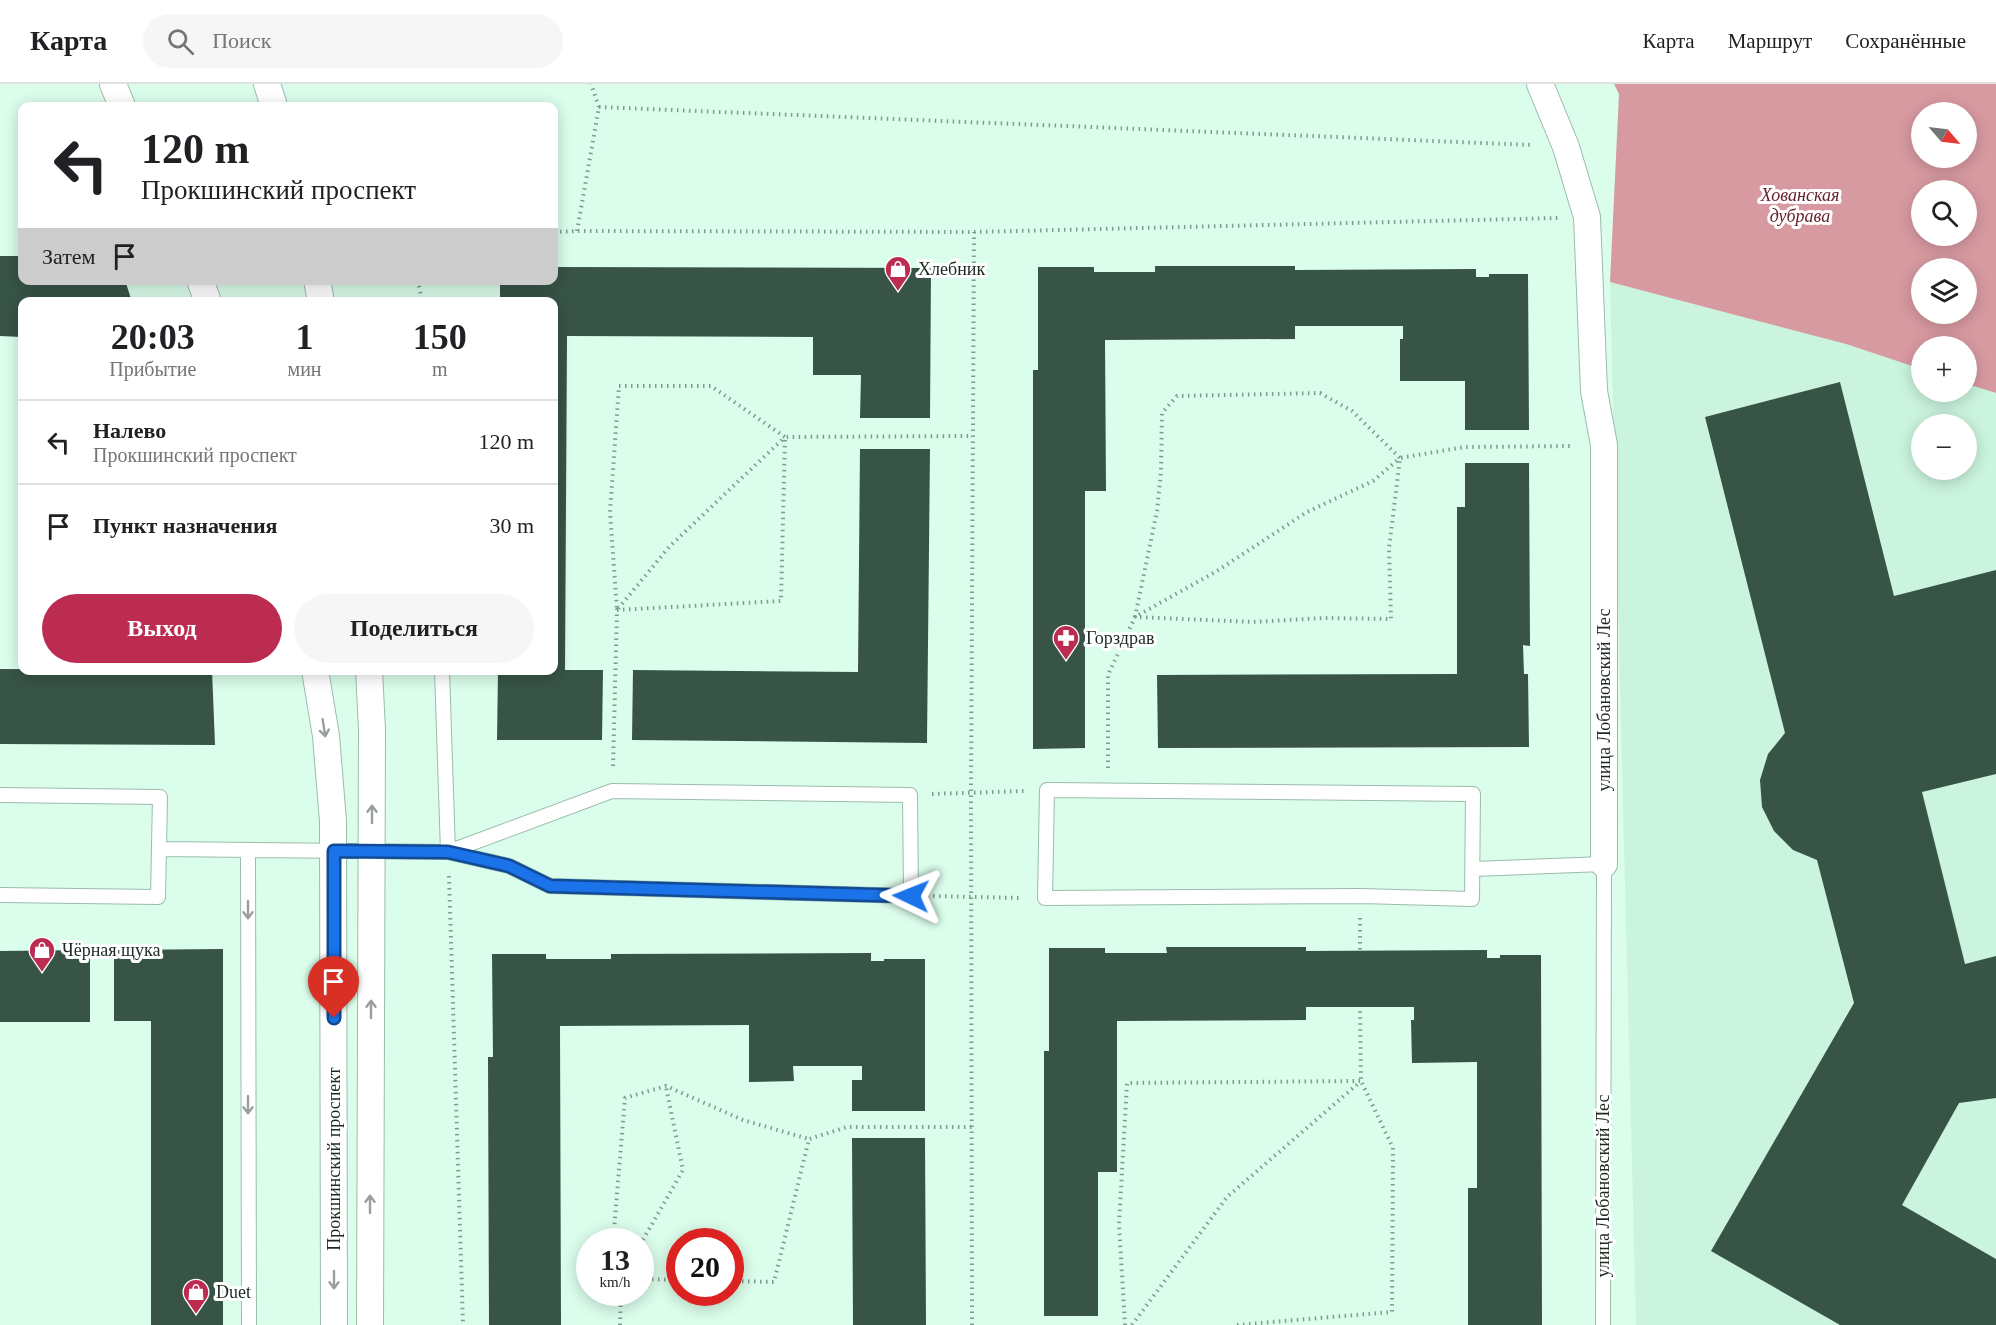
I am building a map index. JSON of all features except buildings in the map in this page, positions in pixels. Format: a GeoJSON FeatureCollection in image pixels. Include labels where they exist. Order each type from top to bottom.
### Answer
{"type":"FeatureCollection","features":[{"type":"Feature","properties":{"kind":"street"},"geometry":{"type":"LineString","coordinates":[[113,84],[120,102]]}},
{"type":"Feature","properties":{"kind":"street"},"geometry":{"type":"LineString","coordinates":[[267,84],[273,102]]}},
{"type":"Feature","properties":{"kind":"street","name":"улица Лобановский Лес"},"geometry":{"type":"LineString","coordinates":[[1540,84],[1566,147],[1587,218],[1594,391],[1604,445],[1604,864]]}},
{"type":"Feature","properties":{"kind":"street","name":"Прокшинский проспект"},"geometry":{"type":"LineString","coordinates":[[316,675],[326,736],[334,851],[334,1325]]}},
{"type":"Feature","properties":{"kind":"street","name":"Прокшинский проспект"},"geometry":{"type":"LineString","coordinates":[[369,675],[372,730],[370,1325]]}},
{"type":"Feature","properties":{"kind":"lane"},"geometry":{"type":"LineString","coordinates":[[442,675],[448,852]]}},
{"type":"Feature","properties":{"kind":"lane"},"geometry":{"type":"LineString","coordinates":[[1047,790],[1108,791],[1473,794],[1472,899],[1360,896],[1045,898],[1047,790]]}},
{"type":"Feature","properties":{"kind":"lane"},"geometry":{"type":"LineString","coordinates":[[159,849],[248,852],[448,852],[509,866],[550,886],[911,896],[910,795],[612,791],[448,852]]}},
{"type":"Feature","properties":{"kind":"lane"},"geometry":{"type":"LineString","coordinates":[[0,795],[160,797],[158,897],[0,895]]}},
{"type":"Feature","properties":{"kind":"lane"},"geometry":{"type":"LineString","coordinates":[[248,852],[249,1325]]}},
{"type":"Feature","properties":{"kind":"lane"},"geometry":{"type":"LineString","coordinates":[[1473,869],[1604,864]]}},
{"type":"Feature","properties":{"kind":"lane","name":"улица Лобановский Лес"},"geometry":{"type":"LineString","coordinates":[[1603,1325],[1604,864]]}},
{"type":"Feature","properties":{"kind":"path"},"geometry":{"type":"LineString","coordinates":[[577,231],[599,107],[591,84]]}},
{"type":"Feature","properties":{"kind":"path"},"geometry":{"type":"LineString","coordinates":[[599,107],[1566,147]]}},
{"type":"Feature","properties":{"kind":"path"},"geometry":{"type":"LineString","coordinates":[[558,232],[974,232],[1587,218]]}},
{"type":"Feature","properties":{"kind":"path"},"geometry":{"type":"LineString","coordinates":[[972,1325],[971,792],[974,232]]}},
{"type":"Feature","properties":{"kind":"path"},"geometry":{"type":"LineString","coordinates":[[612,791],[617,610],[610,512],[619,386],[711,386],[785,437],[972,436]]}},
{"type":"Feature","properties":{"kind":"path"},"geometry":{"type":"LineString","coordinates":[[1108,791],[1108,675],[1135,617],[1157,511],[1161,472],[1162,413],[1177,396],[1320,393],[1352,411],[1400,458]]}},
{"type":"Feature","properties":{"kind":"path"},"geometry":{"type":"LineString","coordinates":[[617,610],[781,601],[785,437]]}},
{"type":"Feature","properties":{"kind":"path"},"geometry":{"type":"LineString","coordinates":[[617,610],[669,548],[785,437]]}},
{"type":"Feature","properties":{"kind":"path"},"geometry":{"type":"LineString","coordinates":[[1135,617],[1217,571],[1307,512],[1373,481],[1400,458],[1466,447],[1604,445]]}},
{"type":"Feature","properties":{"kind":"path"},"geometry":{"type":"LineString","coordinates":[[1135,617],[1253,622],[1325,618],[1391,619],[1389,549],[1400,458]]}},
{"type":"Feature","properties":{"kind":"path"},"geometry":{"type":"LineString","coordinates":[[910,795],[1047,790]]}},
{"type":"Feature","properties":{"kind":"path"},"geometry":{"type":"LineString","coordinates":[[448,852],[463,1325]]}},
{"type":"Feature","properties":{"kind":"path"},"geometry":{"type":"LineString","coordinates":[[911,896],[1045,898]]}},
{"type":"Feature","properties":{"kind":"path"},"geometry":{"type":"LineString","coordinates":[[1360,896],[1360,951]]}},
{"type":"Feature","properties":{"kind":"path"},"geometry":{"type":"LineString","coordinates":[[1237,1325],[1392,1312],[1393,1148],[1361,1081],[1360,1007]]}},
{"type":"Feature","properties":{"kind":"path"},"geometry":{"type":"LineString","coordinates":[[1125,1325],[1119,1224],[1127,1083],[1361,1081]]}},
{"type":"Feature","properties":{"kind":"path"},"geometry":{"type":"LineString","coordinates":[[1132,1325],[1227,1197],[1361,1081]]}},
{"type":"Feature","properties":{"kind":"path"},"geometry":{"type":"LineString","coordinates":[[614,1228],[625,1098],[666,1086],[743,1120],[809,1139],[847,1126],[972,1127]]}},
{"type":"Feature","properties":{"kind":"path"},"geometry":{"type":"LineString","coordinates":[[650,1228],[683,1170],[666,1086]]}},
{"type":"Feature","properties":{"kind":"path"},"geometry":{"type":"LineString","coordinates":[[744,1281],[774,1282],[809,1139]]}},
{"type":"Feature","properties":{"kind":"path"},"geometry":{"type":"LineString","coordinates":[[620,1325],[621,1306]]}},
{"type":"Feature","properties":{"kind":"shaded area"},"geometry":{"type":"Polygon","coordinates":[[[1610,282],[1846,344],[1911,366],[1911,402],[1977,402],[1977,387],[1996,393],[1996,1325],[1636,1325],[1610,282]]]}},
{"type":"Feature","properties":{"kind":"green space","name":"Хованская дубрава"},"geometry":{"type":"Polygon","coordinates":[[[1614,84],[1996,84],[1996,393],[1977,387],[1977,336],[1911,336],[1911,366],[1846,344],[1610,282],[1619,94],[1614,84]]]}},
{"type":"Feature","properties":{"kind":"place","name":"Хлебник"},"geometry":{"type":"Point","coordinates":[898,292]}},
{"type":"Feature","properties":{"kind":"place","name":"Горздрав"},"geometry":{"type":"Point","coordinates":[1066,661]}},
{"type":"Feature","properties":{"kind":"place","name":"Чёрная щука"},"geometry":{"type":"Point","coordinates":[42,973]}},
{"type":"Feature","properties":{"kind":"place","name":"Duet"},"geometry":{"type":"Point","coordinates":[196,1315]}},
{"type":"Feature","properties":{"kind":"route"},"geometry":{"type":"LineString","coordinates":[[334,1018],[334,851],[448,852],[509,866],[550,886],[911,896]]}}]}
